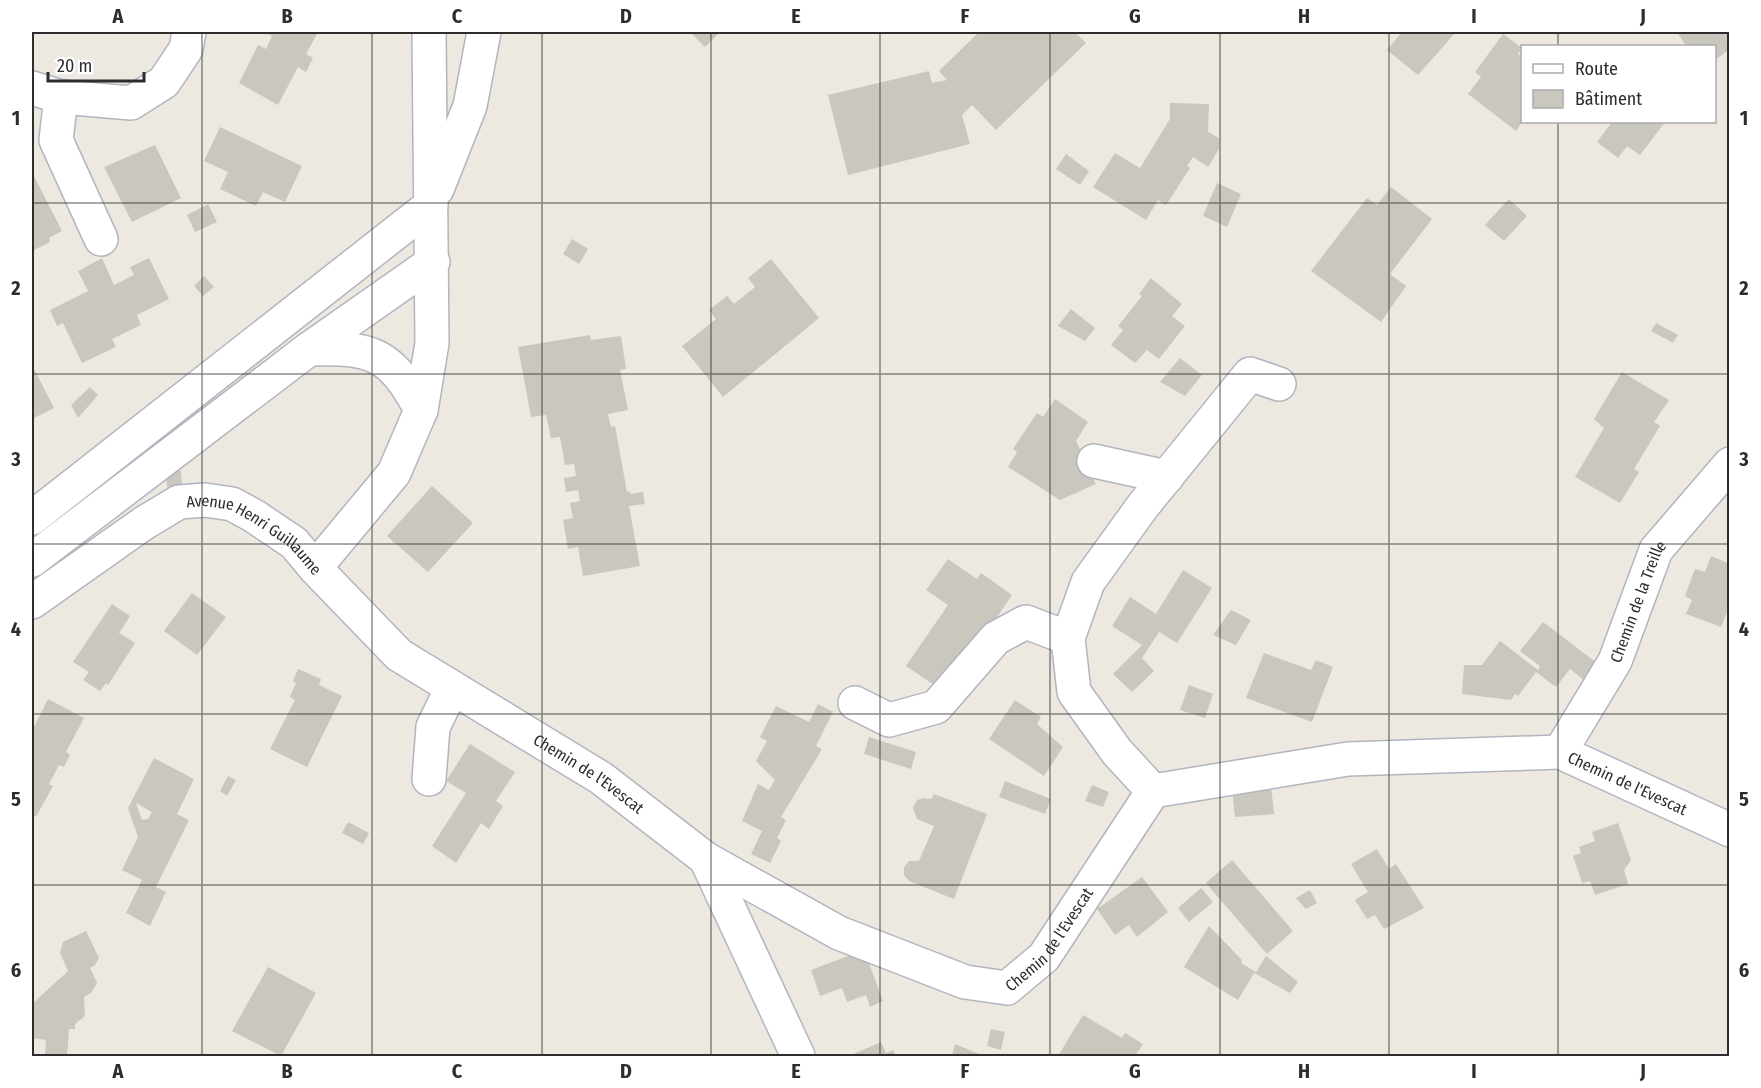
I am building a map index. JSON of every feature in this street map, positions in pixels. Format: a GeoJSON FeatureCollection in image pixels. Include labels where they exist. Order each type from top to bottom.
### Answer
{"type":"FeatureCollection","features":[{"type":"Feature","properties":{"kind":"street"},"geometry":{"type":"LineString","coordinates":[[101,239],[56,140],[46,92],[131,103],[164,82],[186,49],[189,32]]}},
{"type":"Feature","properties":{"kind":"street","name":"Avenue Henri Guillaume"},"geometry":{"type":"LineString","coordinates":[[32,602],[144,523],[179,502],[205,500],[239,508],[294,543],[315,568],[394,473],[421,410],[432,343],[429,32]]}},
{"type":"Feature","properties":{"kind":"street"},"geometry":{"type":"LineString","coordinates":[[32,518],[430,205],[470,106],[484,32]]}},
{"type":"Feature","properties":{"kind":"street"},"geometry":{"type":"LineString","coordinates":[[32,560],[309,349],[433,262]]}},
{"type":"Feature","properties":{"kind":"street"},"geometry":{"type":"LineString","coordinates":[[309,349],[364,351],[382,360],[405,380],[421,410]]}},
{"type":"Feature","properties":{"kind":"street"},"geometry":{"type":"LineString","coordinates":[[1153,791],[1117,752],[1074,692],[1068,638],[1088,582],[1167,477],[1250,374],[1279,384]]}},
{"type":"Feature","properties":{"kind":"street"},"geometry":{"type":"LineString","coordinates":[[32,533],[52,517],[125,445]]}},
{"type":"Feature","properties":{"kind":"street"},"geometry":{"type":"LineString","coordinates":[[1094,461],[1167,477]]}},
{"type":"Feature","properties":{"kind":"street","name":"Chemin de la Treille"},"geometry":{"type":"LineString","coordinates":[[1560,752],[1615,660],[1656,550],[1730,464]]}},
{"type":"Feature","properties":{"kind":"street","name":"Chemin de l'Evescat"},"geometry":{"type":"LineString","coordinates":[[315,568],[399,655],[601,778],[706,859],[839,933],[965,982],[1007,988],[1044,957],[1153,791],[1348,759],[1560,752],[1730,830]]}},
{"type":"Feature","properties":{"kind":"street"},"geometry":{"type":"LineString","coordinates":[[855,703],[889,720],[936,707],[996,638],[1026,622],[1068,638]]}},
{"type":"Feature","properties":{"kind":"street"},"geometry":{"type":"LineString","coordinates":[[429,779],[433,727],[452,688]]}},
{"type":"Feature","properties":{"kind":"street"},"geometry":{"type":"LineString","coordinates":[[706,859],[798,1056]]}},
{"type":"Feature","properties":{"kind":"building"},"geometry":{"type":"Polygon","coordinates":[[[264,32],[318,32],[306,54],[313,58],[306,72],[298,67],[278,105],[239,83],[258,45],[266,49],[272,36],[264,32]]]}},
{"type":"Feature","properties":{"kind":"building"},"geometry":{"type":"Polygon","coordinates":[[[690,32],[720,32],[705,47],[690,32]]]}},
{"type":"Feature","properties":{"kind":"building"},"geometry":{"type":"Polygon","coordinates":[[[979,32],[1075,32],[1086,43],[996,130],[972,105],[962,115],[970,144],[848,175],[828,95],[929,71],[932,83],[947,80],[939,71],[979,32]]]}},
{"type":"Feature","properties":{"kind":"building"},"geometry":{"type":"Polygon","coordinates":[[[1402,32],[1456,32],[1418,75],[1387,50],[1402,32]]]}},
{"type":"Feature","properties":{"kind":"building"},"geometry":{"type":"Polygon","coordinates":[[[1677,32],[1730,32],[1730,49],[1716,60],[1716,45],[1685,45],[1677,32]]]}},
{"type":"Feature","properties":{"kind":"building"},"geometry":{"type":"Polygon","coordinates":[[[1503,34],[1521,47],[1518,54],[1521,56],[1521,123],[1516,131],[1468,94],[1481,77],[1475,72],[1503,34]]]}},
{"type":"Feature","properties":{"kind":"building"},"geometry":{"type":"Polygon","coordinates":[[[1170,103],[1209,104],[1208,132],[1219,138],[1219,149],[1208,167],[1193,157],[1187,166],[1190,168],[1166,205],[1158,200],[1146,220],[1093,187],[1115,153],[1140,168],[1170,119],[1170,103]]]}},
{"type":"Feature","properties":{"kind":"building"},"geometry":{"type":"Polygon","coordinates":[[[1611,123],[1664,123],[1640,155],[1627,146],[1618,158],[1597,142],[1611,123]]]}},
{"type":"Feature","properties":{"kind":"building"},"geometry":{"type":"Polygon","coordinates":[[[220,127],[302,166],[285,202],[263,192],[256,206],[220,189],[228,172],[204,161],[220,127]]]}},
{"type":"Feature","properties":{"kind":"building"},"geometry":{"type":"Polygon","coordinates":[[[155,145],[181,198],[132,222],[104,167],[155,145]]]}},
{"type":"Feature","properties":{"kind":"building"},"geometry":{"type":"Polygon","coordinates":[[[1066,154],[1089,171],[1080,185],[1056,169],[1066,154]]]}},
{"type":"Feature","properties":{"kind":"building"},"geometry":{"type":"Polygon","coordinates":[[[32,172],[62,231],[49,238],[50,242],[32,251],[32,172]]]}},
{"type":"Feature","properties":{"kind":"building"},"geometry":{"type":"Polygon","coordinates":[[[1217,183],[1241,194],[1227,227],[1203,216],[1217,183]]]}},
{"type":"Feature","properties":{"kind":"building"},"geometry":{"type":"Polygon","coordinates":[[[1391,187],[1432,219],[1390,274],[1406,286],[1381,322],[1311,271],[1367,198],[1377,205],[1391,187]]]}},
{"type":"Feature","properties":{"kind":"building"},"geometry":{"type":"Polygon","coordinates":[[[1509,199],[1527,216],[1504,241],[1485,225],[1509,199]]]}},
{"type":"Feature","properties":{"kind":"building"},"geometry":{"type":"Polygon","coordinates":[[[208,204],[217,222],[195,232],[187,215],[208,204]]]}},
{"type":"Feature","properties":{"kind":"building"},"geometry":{"type":"Polygon","coordinates":[[[572,239],[588,249],[579,264],[563,254],[572,239]]]}},
{"type":"Feature","properties":{"kind":"building"},"geometry":{"type":"Polygon","coordinates":[[[102,258],[114,285],[134,275],[130,267],[149,258],[169,299],[137,315],[141,325],[112,339],[116,347],[82,363],[63,323],[57,326],[50,310],[88,291],[78,271],[102,258]]]}},
{"type":"Feature","properties":{"kind":"building"},"geometry":{"type":"Polygon","coordinates":[[[771,259],[819,318],[723,397],[682,346],[716,319],[709,310],[727,296],[734,304],[755,287],[748,278],[771,259]]]}},
{"type":"Feature","properties":{"kind":"building"},"geometry":{"type":"Polygon","coordinates":[[[204,276],[214,287],[203,296],[194,286],[204,276]]]}},
{"type":"Feature","properties":{"kind":"building"},"geometry":{"type":"Polygon","coordinates":[[[1151,278],[1182,304],[1172,316],[1185,326],[1159,359],[1147,350],[1135,363],[1111,345],[1123,330],[1118,326],[1142,296],[1139,294],[1151,278]]]}},
{"type":"Feature","properties":{"kind":"building"},"geometry":{"type":"Polygon","coordinates":[[[1071,309],[1095,328],[1085,341],[1058,326],[1071,309]]]}},
{"type":"Feature","properties":{"kind":"building"},"geometry":{"type":"Polygon","coordinates":[[[1656,323],[1678,335],[1673,343],[1651,331],[1656,323]]]}},
{"type":"Feature","properties":{"kind":"building"},"geometry":{"type":"Polygon","coordinates":[[[590,335],[591,340],[621,336],[626,369],[620,370],[628,410],[608,414],[611,427],[615,426],[627,492],[630,491],[630,494],[643,492],[645,504],[629,506],[640,566],[583,576],[578,547],[568,549],[563,520],[573,518],[570,503],[580,501],[578,490],[566,492],[564,478],[576,476],[574,464],[565,465],[560,437],[551,438],[546,415],[531,417],[518,347],[590,335]]]}},
{"type":"Feature","properties":{"kind":"building"},"geometry":{"type":"Polygon","coordinates":[[[1180,358],[1202,375],[1185,396],[1160,382],[1180,358]]]}},
{"type":"Feature","properties":{"kind":"building"},"geometry":{"type":"Polygon","coordinates":[[[32,365],[54,408],[32,419],[32,365]]]}},
{"type":"Feature","properties":{"kind":"building"},"geometry":{"type":"Polygon","coordinates":[[[1622,372],[1669,400],[1654,422],[1660,426],[1634,469],[1639,472],[1620,503],[1575,477],[1604,428],[1594,419],[1622,372]]]}},
{"type":"Feature","properties":{"kind":"building"},"geometry":{"type":"Polygon","coordinates":[[[90,387],[98,395],[78,418],[71,405],[90,387]]]}},
{"type":"Feature","properties":{"kind":"building"},"geometry":{"type":"Polygon","coordinates":[[[1055,399],[1088,422],[1076,441],[1096,484],[1060,500],[1008,467],[1017,452],[1013,449],[1037,413],[1043,417],[1055,399]]]}},
{"type":"Feature","properties":{"kind":"building"},"geometry":{"type":"Polygon","coordinates":[[[165,471],[181,471],[182,486],[167,487],[165,471]]]}},
{"type":"Feature","properties":{"kind":"building"},"geometry":{"type":"Polygon","coordinates":[[[432,486],[473,523],[428,572],[387,536],[432,486]]]}},
{"type":"Feature","properties":{"kind":"building"},"geometry":{"type":"Polygon","coordinates":[[[1711,556],[1730,564],[1730,604],[1721,627],[1686,614],[1692,600],[1685,596],[1695,569],[1705,572],[1711,556]]]}},
{"type":"Feature","properties":{"kind":"building"},"geometry":{"type":"Polygon","coordinates":[[[948,559],[977,579],[981,573],[1012,595],[991,626],[986,623],[940,689],[906,666],[948,605],[926,590],[948,559]]]}},
{"type":"Feature","properties":{"kind":"building"},"geometry":{"type":"Polygon","coordinates":[[[1183,570],[1212,588],[1177,643],[1159,632],[1142,658],[1154,671],[1132,692],[1113,674],[1142,645],[1112,626],[1130,597],[1156,614],[1183,570]]]}},
{"type":"Feature","properties":{"kind":"building"},"geometry":{"type":"Polygon","coordinates":[[[192,593],[226,617],[197,655],[164,631],[192,593]]]}},
{"type":"Feature","properties":{"kind":"building"},"geometry":{"type":"Polygon","coordinates":[[[112,604],[130,616],[119,633],[135,643],[108,685],[106,683],[100,691],[83,680],[89,672],[73,662],[112,604]]]}},
{"type":"Feature","properties":{"kind":"building"},"geometry":{"type":"Polygon","coordinates":[[[1231,610],[1251,620],[1236,645],[1213,635],[1231,610]]]}},
{"type":"Feature","properties":{"kind":"building"},"geometry":{"type":"Polygon","coordinates":[[[1543,622],[1601,666],[1590,685],[1570,669],[1556,687],[1536,672],[1518,696],[1515,694],[1511,700],[1462,694],[1464,665],[1482,665],[1500,641],[1538,670],[1540,666],[1520,651],[1543,622]]]}},
{"type":"Feature","properties":{"kind":"building"},"geometry":{"type":"Polygon","coordinates":[[[1264,653],[1311,670],[1316,660],[1333,667],[1312,722],[1246,698],[1264,653]]]}},
{"type":"Feature","properties":{"kind":"building"},"geometry":{"type":"Polygon","coordinates":[[[298,669],[321,679],[319,685],[342,696],[307,767],[270,749],[295,700],[290,697],[296,683],[293,681],[298,669]]]}},
{"type":"Feature","properties":{"kind":"building"},"geometry":{"type":"Polygon","coordinates":[[[1189,685],[1213,694],[1205,718],[1180,710],[1189,685]]]}},
{"type":"Feature","properties":{"kind":"building"},"geometry":{"type":"Polygon","coordinates":[[[48,699],[84,718],[66,752],[70,755],[64,767],[59,765],[49,784],[53,786],[36,817],[32,814],[32,731],[48,699]]]}},
{"type":"Feature","properties":{"kind":"building"},"geometry":{"type":"Polygon","coordinates":[[[1015,700],[1041,717],[1037,724],[1063,747],[1044,776],[989,739],[1015,700]]]}},
{"type":"Feature","properties":{"kind":"building"},"geometry":{"type":"Polygon","coordinates":[[[818,704],[833,712],[816,746],[822,749],[781,817],[786,820],[777,838],[781,841],[770,863],[751,854],[762,831],[742,821],[758,784],[769,790],[775,780],[756,761],[767,741],[760,737],[776,706],[809,722],[818,704]]]}},
{"type":"Feature","properties":{"kind":"building"},"geometry":{"type":"Polygon","coordinates":[[[869,737],[916,752],[911,769],[864,754],[869,737]]]}},
{"type":"Feature","properties":{"kind":"building"},"geometry":{"type":"Polygon","coordinates":[[[470,744],[515,772],[496,801],[503,806],[489,829],[481,823],[456,863],[432,846],[466,793],[446,781],[470,744]]]}},
{"type":"Feature","properties":{"kind":"building"},"geometry":{"type":"Polygon","coordinates":[[[154,758],[194,779],[177,814],[189,820],[156,887],[166,892],[150,926],[126,913],[142,880],[122,870],[138,837],[128,808],[154,758]],[[136,803],[142,820],[148,819],[152,812],[136,803]]]}},
{"type":"Feature","properties":{"kind":"building"},"geometry":{"type":"Polygon","coordinates":[[[228,776],[236,780],[227,796],[220,791],[228,776]]]}},
{"type":"Feature","properties":{"kind":"building"},"geometry":{"type":"Polygon","coordinates":[[[1005,781],[1051,799],[1045,814],[999,797],[1005,781]]]}},
{"type":"Feature","properties":{"kind":"building"},"geometry":{"type":"Polygon","coordinates":[[[1092,785],[1109,792],[1103,807],[1085,801],[1092,785]]]}},
{"type":"Feature","properties":{"kind":"building"},"geometry":{"type":"Polygon","coordinates":[[[1271,785],[1274,814],[1235,817],[1232,789],[1271,785]]]}},
{"type":"Feature","properties":{"kind":"building"},"geometry":{"type":"Polygon","coordinates":[[[934,794],[987,814],[954,899],[909,881],[904,875],[904,867],[909,861],[919,861],[934,826],[917,819],[913,808],[917,800],[931,799],[934,794]]]}},
{"type":"Feature","properties":{"kind":"building"},"geometry":{"type":"Polygon","coordinates":[[[348,822],[369,833],[363,844],[342,833],[348,822]]]}},
{"type":"Feature","properties":{"kind":"building"},"geometry":{"type":"Polygon","coordinates":[[[1618,823],[1631,860],[1624,870],[1628,884],[1595,895],[1590,881],[1582,883],[1573,856],[1581,853],[1579,847],[1595,841],[1592,832],[1618,823]]]}},
{"type":"Feature","properties":{"kind":"building"},"geometry":{"type":"Polygon","coordinates":[[[1377,849],[1389,869],[1396,864],[1424,908],[1384,929],[1375,915],[1367,919],[1355,900],[1368,892],[1351,864],[1377,849]]]}},
{"type":"Feature","properties":{"kind":"building"},"geometry":{"type":"Polygon","coordinates":[[[1232,860],[1293,931],[1267,954],[1206,883],[1232,860]]]}},
{"type":"Feature","properties":{"kind":"building"},"geometry":{"type":"Polygon","coordinates":[[[1142,877],[1168,912],[1137,937],[1129,925],[1115,935],[1097,909],[1142,877]]]}},
{"type":"Feature","properties":{"kind":"building"},"geometry":{"type":"Polygon","coordinates":[[[1201,888],[1213,902],[1189,922],[1178,908],[1201,888]]]}},
{"type":"Feature","properties":{"kind":"building"},"geometry":{"type":"Polygon","coordinates":[[[1310,890],[1317,903],[1306,909],[1296,898],[1310,890]]]}},
{"type":"Feature","properties":{"kind":"building"},"geometry":{"type":"Polygon","coordinates":[[[1209,926],[1242,960],[1241,963],[1256,972],[1266,956],[1298,982],[1290,993],[1254,973],[1238,1000],[1184,967],[1209,926]]]}},
{"type":"Feature","properties":{"kind":"building"},"geometry":{"type":"Polygon","coordinates":[[[86,931],[99,958],[90,968],[97,983],[91,993],[84,997],[85,1016],[75,1024],[75,1029],[69,1029],[67,1056],[45,1056],[46,1040],[32,1038],[32,1004],[68,971],[60,953],[63,942],[86,931]]]}},
{"type":"Feature","properties":{"kind":"building"},"geometry":{"type":"Polygon","coordinates":[[[864,950],[883,1001],[870,1007],[866,995],[847,1002],[842,988],[820,996],[811,970],[864,950]]]}},
{"type":"Feature","properties":{"kind":"building"},"geometry":{"type":"Polygon","coordinates":[[[268,967],[316,993],[281,1056],[232,1031],[268,967]]]}},
{"type":"Feature","properties":{"kind":"building"},"geometry":{"type":"Polygon","coordinates":[[[1083,1015],[1122,1038],[1125,1033],[1143,1044],[1135,1056],[1058,1056],[1083,1015]]]}},
{"type":"Feature","properties":{"kind":"building"},"geometry":{"type":"Polygon","coordinates":[[[991,1029],[1005,1032],[1001,1050],[987,1046],[991,1029]]]}},
{"type":"Feature","properties":{"kind":"building"},"geometry":{"type":"Polygon","coordinates":[[[881,1042],[886,1053],[893,1050],[896,1056],[849,1056],[881,1042]]]}},
{"type":"Feature","properties":{"kind":"building"},"geometry":{"type":"Polygon","coordinates":[[[955,1044],[979,1054],[979,1056],[952,1056],[955,1044]]]}}]}
